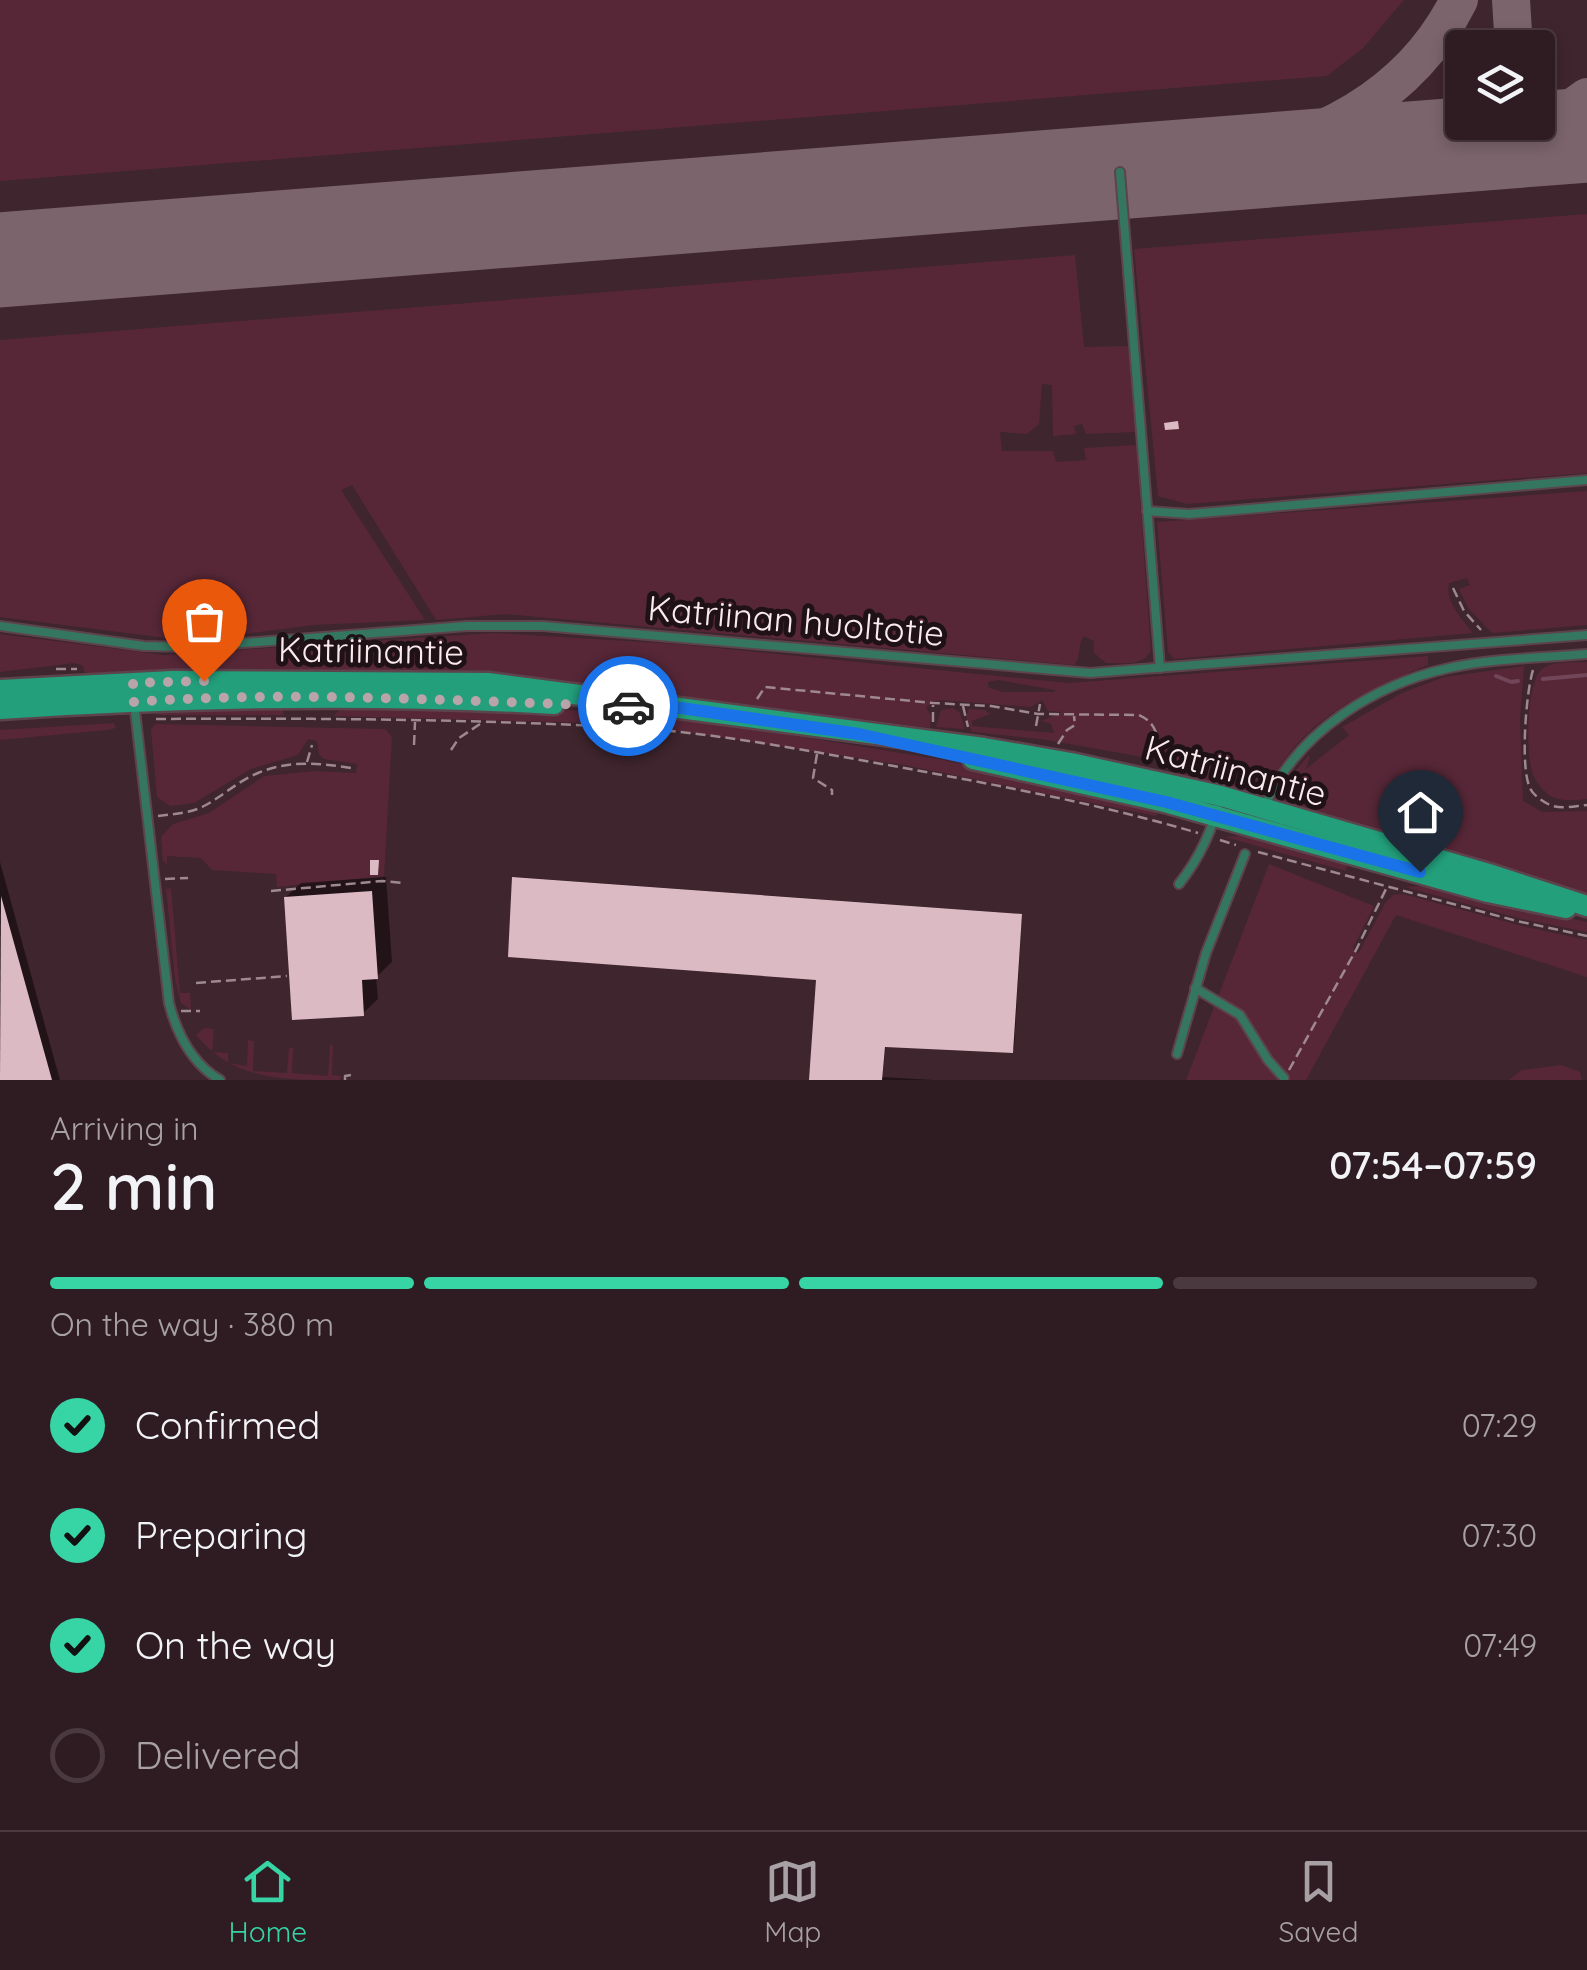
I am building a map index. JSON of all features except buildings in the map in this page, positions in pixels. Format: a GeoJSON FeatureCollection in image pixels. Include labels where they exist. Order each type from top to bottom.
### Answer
{"type":"FeatureCollection","features":[{"type":"Feature","properties":{"kind":"main road","name":"Katriinantie"},"geometry":{"type":"LineString","coordinates":[[0,690],[134,702]]}},
{"type":"Feature","properties":{"kind":"main road","name":"Katriinantie"},"geometry":{"type":"LineString","coordinates":[[0,709],[205,697],[492,700],[681,708],[1054,760],[1489,874],[1587,909]]}},
{"type":"Feature","properties":{"kind":"lane"},"geometry":{"type":"LineString","coordinates":[[1120,172],[1160,668]]}},
{"type":"Feature","properties":{"kind":"lane"},"geometry":{"type":"LineString","coordinates":[[1146,511],[1189,514],[1587,480]]}},
{"type":"Feature","properties":{"kind":"lane","name":"Katriinan huoltotie"},"geometry":{"type":"LineString","coordinates":[[0,626],[144,646],[190,647],[467,626],[543,626],[1054,672],[1160,668],[1587,635]]}},
{"type":"Feature","properties":{"kind":"lane"},"geometry":{"type":"LineString","coordinates":[[1537,659],[1545,638]]}},
{"type":"Feature","properties":{"kind":"lane"},"geometry":{"type":"LineString","coordinates":[[1268,799],[1282,773],[1314,737],[1348,709],[1397,685],[1449,668],[1587,654]]}},
{"type":"Feature","properties":{"kind":"lane"},"geometry":{"type":"LineString","coordinates":[[134,702],[165,981],[175,1026],[190,1054],[220,1080]]}},
{"type":"Feature","properties":{"kind":"lane"},"geometry":{"type":"LineString","coordinates":[[1179,884],[1197,862],[1210,836],[1218,806]]}},
{"type":"Feature","properties":{"kind":"lane"},"geometry":{"type":"LineString","coordinates":[[1177,1054],[1206,953],[1245,854]]}},
{"type":"Feature","properties":{"kind":"lane"},"geometry":{"type":"LineString","coordinates":[[1195,988],[1240,1015],[1284,1078]]}},
{"type":"Feature","properties":{"kind":"path"},"geometry":{"type":"LineString","coordinates":[[1453,588],[1464,611],[1492,642]]}},
{"type":"Feature","properties":{"kind":"path"},"geometry":{"type":"LineString","coordinates":[[1537,659],[1526,702],[1530,789],[1545,804],[1558,808],[1587,805]]}},
{"type":"Feature","properties":{"kind":"path"},"geometry":{"type":"LineString","coordinates":[[751,707],[765,687],[991,706],[1038,714],[1139,715],[1148,719],[1158,738],[1157,765]]}},
{"type":"Feature","properties":{"kind":"path"},"geometry":{"type":"LineString","coordinates":[[134,702],[415,720],[620,727],[817,752],[1027,791],[1210,836],[1516,921],[1587,936]]}},
{"type":"Feature","properties":{"kind":"path"},"geometry":{"type":"LineString","coordinates":[[931,731],[933,703]]}},
{"type":"Feature","properties":{"kind":"path"},"geometry":{"type":"LineString","coordinates":[[963,704],[972,735]]}},
{"type":"Feature","properties":{"kind":"path"},"geometry":{"type":"LineString","coordinates":[[1036,726],[1040,704]]}},
{"type":"Feature","properties":{"kind":"path"},"geometry":{"type":"LineString","coordinates":[[1058,744],[1075,725],[1074,714]]}},
{"type":"Feature","properties":{"kind":"path"},"geometry":{"type":"LineString","coordinates":[[414,746],[415,720]]}},
{"type":"Feature","properties":{"kind":"path"},"geometry":{"type":"LineString","coordinates":[[451,750],[459,738],[482,723]]}},
{"type":"Feature","properties":{"kind":"path"},"geometry":{"type":"LineString","coordinates":[[306,763],[312,745]]}},
{"type":"Feature","properties":{"kind":"path"},"geometry":{"type":"LineString","coordinates":[[817,752],[813,778],[832,790],[832,795]]}},
{"type":"Feature","properties":{"kind":"path"},"geometry":{"type":"LineString","coordinates":[[147,818],[202,808],[260,772],[306,763],[352,768]]}},
{"type":"Feature","properties":{"kind":"path"},"geometry":{"type":"LineString","coordinates":[[271,891],[382,881],[402,883]]}},
{"type":"Feature","properties":{"kind":"path"},"geometry":{"type":"LineString","coordinates":[[1284,1078],[1388,886]]}},
{"type":"Feature","properties":{"kind":"path"},"geometry":{"type":"LineString","coordinates":[[196,983],[287,976]]}},
{"type":"Feature","properties":{"kind":"path"},"geometry":{"type":"LineString","coordinates":[[345,1080],[345,1076],[351,1076]]}},
{"type":"Feature","properties":{"kind":"shaded area"},"geometry":{"type":"Polygon","coordinates":[[[0,0],[1404,0],[1363,48],[1327,76],[0,181],[0,0]]]}},
{"type":"Feature","properties":{"kind":"shaded area"},"geometry":{"type":"Polygon","coordinates":[[[1587,214],[1587,473],[1187,504],[1158,496],[1134,249],[1587,214]]]}},
{"type":"Feature","properties":{"kind":"shaded area"},"geometry":{"type":"Polygon","coordinates":[[[1075,255],[1084,347],[1128,346],[1135,432],[1086,434],[1082,424],[1074,426],[1076,434],[1053,436],[1052,385],[1042,384],[1039,424],[1027,434],[1000,432],[1002,451],[1053,451],[1056,462],[1086,460],[1084,448],[1136,445],[1151,651],[1137,662],[1106,663],[1094,653],[1094,641],[1084,636],[1074,665],[506,614],[436,620],[352,485],[341,490],[425,620],[313,625],[214,638],[166,638],[0,617],[0,340],[1075,255]]]}},
{"type":"Feature","properties":{"kind":"shaded area"},"geometry":{"type":"Polygon","coordinates":[[[1587,491],[1587,625],[1492,633],[1468,608],[1459,589],[1470,585],[1467,578],[1449,583],[1448,590],[1455,610],[1473,633],[1174,659],[1168,652],[1157,522],[1587,491]]]}},
{"type":"Feature","properties":{"kind":"shaded area"},"geometry":{"type":"Polygon","coordinates":[[[494,633],[677,644],[1069,683],[1428,656],[1428,665],[1331,714],[1293,749],[1262,797],[1257,787],[1238,792],[1181,778],[1167,762],[1154,759],[1041,739],[972,732],[966,717],[969,709],[985,710],[990,714],[972,721],[972,726],[1054,733],[1051,724],[1042,721],[1062,712],[1048,711],[1042,700],[1031,707],[940,700],[926,707],[931,716],[930,728],[615,690],[403,673],[191,671],[86,677],[83,666],[75,663],[0,672],[0,634],[164,655],[494,633]],[[998,680],[988,682],[988,687],[1003,692],[1055,690],[998,680]]]}},
{"type":"Feature","properties":{"kind":"shaded area"},"geometry":{"type":"Polygon","coordinates":[[[1587,662],[1587,799],[1557,799],[1540,786],[1531,768],[1528,722],[1532,690],[1545,667],[1587,662]]]}},
{"type":"Feature","properties":{"kind":"shaded area"},"geometry":{"type":"Polygon","coordinates":[[[1524,666],[1520,719],[1523,801],[1542,812],[1587,811],[1587,897],[1299,809],[1302,806],[1274,801],[1273,797],[1308,756],[1306,769],[1349,735],[1342,727],[1402,693],[1444,677],[1524,666]]]}},
{"type":"Feature","properties":{"kind":"shaded area"},"geometry":{"type":"Polygon","coordinates":[[[211,702],[283,710],[283,715],[156,715],[211,702]]]}},
{"type":"Feature","properties":{"kind":"shaded area"},"geometry":{"type":"Polygon","coordinates":[[[953,708],[960,713],[965,729],[936,727],[941,710],[953,708]]]}},
{"type":"Feature","properties":{"kind":"shaded area"},"geometry":{"type":"Polygon","coordinates":[[[340,709],[606,711],[743,727],[943,760],[1159,809],[1156,816],[904,765],[633,724],[334,716],[340,709]]]}},
{"type":"Feature","properties":{"kind":"shaded area"},"geometry":{"type":"Polygon","coordinates":[[[114,723],[116,728],[107,730],[0,740],[0,730],[114,723]]]}},
{"type":"Feature","properties":{"kind":"shaded area"},"geometry":{"type":"Polygon","coordinates":[[[155,724],[385,729],[392,737],[384,876],[277,887],[276,874],[212,870],[201,858],[167,856],[167,865],[161,837],[173,824],[209,813],[264,776],[315,771],[356,773],[357,764],[324,759],[317,741],[308,739],[298,755],[251,769],[194,803],[170,806],[157,797],[151,729],[155,724]]]}},
{"type":"Feature","properties":{"kind":"shaded area"},"geometry":{"type":"Polygon","coordinates":[[[1250,835],[1288,841],[1347,865],[1346,871],[1225,837],[1250,835]]]}},
{"type":"Feature","properties":{"kind":"shaded area"},"geometry":{"type":"Polygon","coordinates":[[[1269,864],[1374,906],[1353,948],[1358,954],[1386,902],[1393,895],[1403,894],[1587,940],[1587,977],[1396,915],[1306,1080],[1186,1080],[1269,864]]]}},
{"type":"Feature","properties":{"kind":"shaded area"},"geometry":{"type":"Polygon","coordinates":[[[1436,885],[1587,922],[1587,932],[1405,887],[1436,885]]]}},
{"type":"Feature","properties":{"kind":"shaded area"},"geometry":{"type":"Polygon","coordinates":[[[171,888],[180,993],[190,993],[191,1010],[181,1003],[175,979],[166,889],[171,888]]]}},
{"type":"Feature","properties":{"kind":"shaded area"},"geometry":{"type":"Polygon","coordinates":[[[204,1028],[214,1029],[212,1051],[196,1035],[204,1028]]]}},
{"type":"Feature","properties":{"kind":"shaded area"},"geometry":{"type":"Polygon","coordinates":[[[248,1040],[254,1041],[253,1071],[287,1073],[289,1048],[293,1048],[292,1073],[328,1076],[333,1045],[332,1075],[341,1076],[340,1080],[278,1078],[242,1069],[231,1063],[247,1066],[248,1040]]]}},
{"type":"Feature","properties":{"kind":"shaded area"},"geometry":{"type":"Polygon","coordinates":[[[213,1052],[228,1053],[228,1062],[226,1061],[213,1052]]]}},
{"type":"Feature","properties":{"kind":"shaded area"},"geometry":{"type":"Polygon","coordinates":[[[1561,1065],[1580,1072],[1582,1080],[1509,1080],[1522,1070],[1561,1065]]]}},
{"type":"Feature","properties":{"kind":"waterway"},"geometry":{"type":"LineString","coordinates":[[1543,679],[1587,675]]}},
{"type":"Feature","properties":{"kind":"waterway"},"geometry":{"type":"LineString","coordinates":[[1496,676],[1518,681]]}},
{"type":"Feature","properties":{"kind":"taxiway"},"geometry":{"type":"LineString","coordinates":[[1214,165],[1288,143],[1356,111],[1414,65],[1459,0]]}},
{"type":"Feature","properties":{"kind":"taxiway"},"geometry":{"type":"LineString","coordinates":[[1511,0],[1513,30]]}},
{"type":"Feature","properties":{"kind":"taxiway"},"geometry":{"type":"LineString","coordinates":[[1555,114],[1587,97]]}},
{"type":"Feature","properties":{"kind":"taxiway"},"geometry":{"type":"LineString","coordinates":[[1470,145],[1484,140]]}},
{"type":"Feature","properties":{"kind":"runway"},"geometry":{"type":"LineString","coordinates":[[0,260],[1587,135]]}},
{"type":"Feature","properties":{"kind":"way so far"},"geometry":{"type":"LineString","coordinates":[[204,681],[133,683],[134,702],[205,697],[492,700],[628,706]]}},
{"type":"Feature","properties":{"kind":"route"},"geometry":{"type":"LineString","coordinates":[[628,706],[681,708],[859,734],[1166,802],[1420,872]]}}]}
